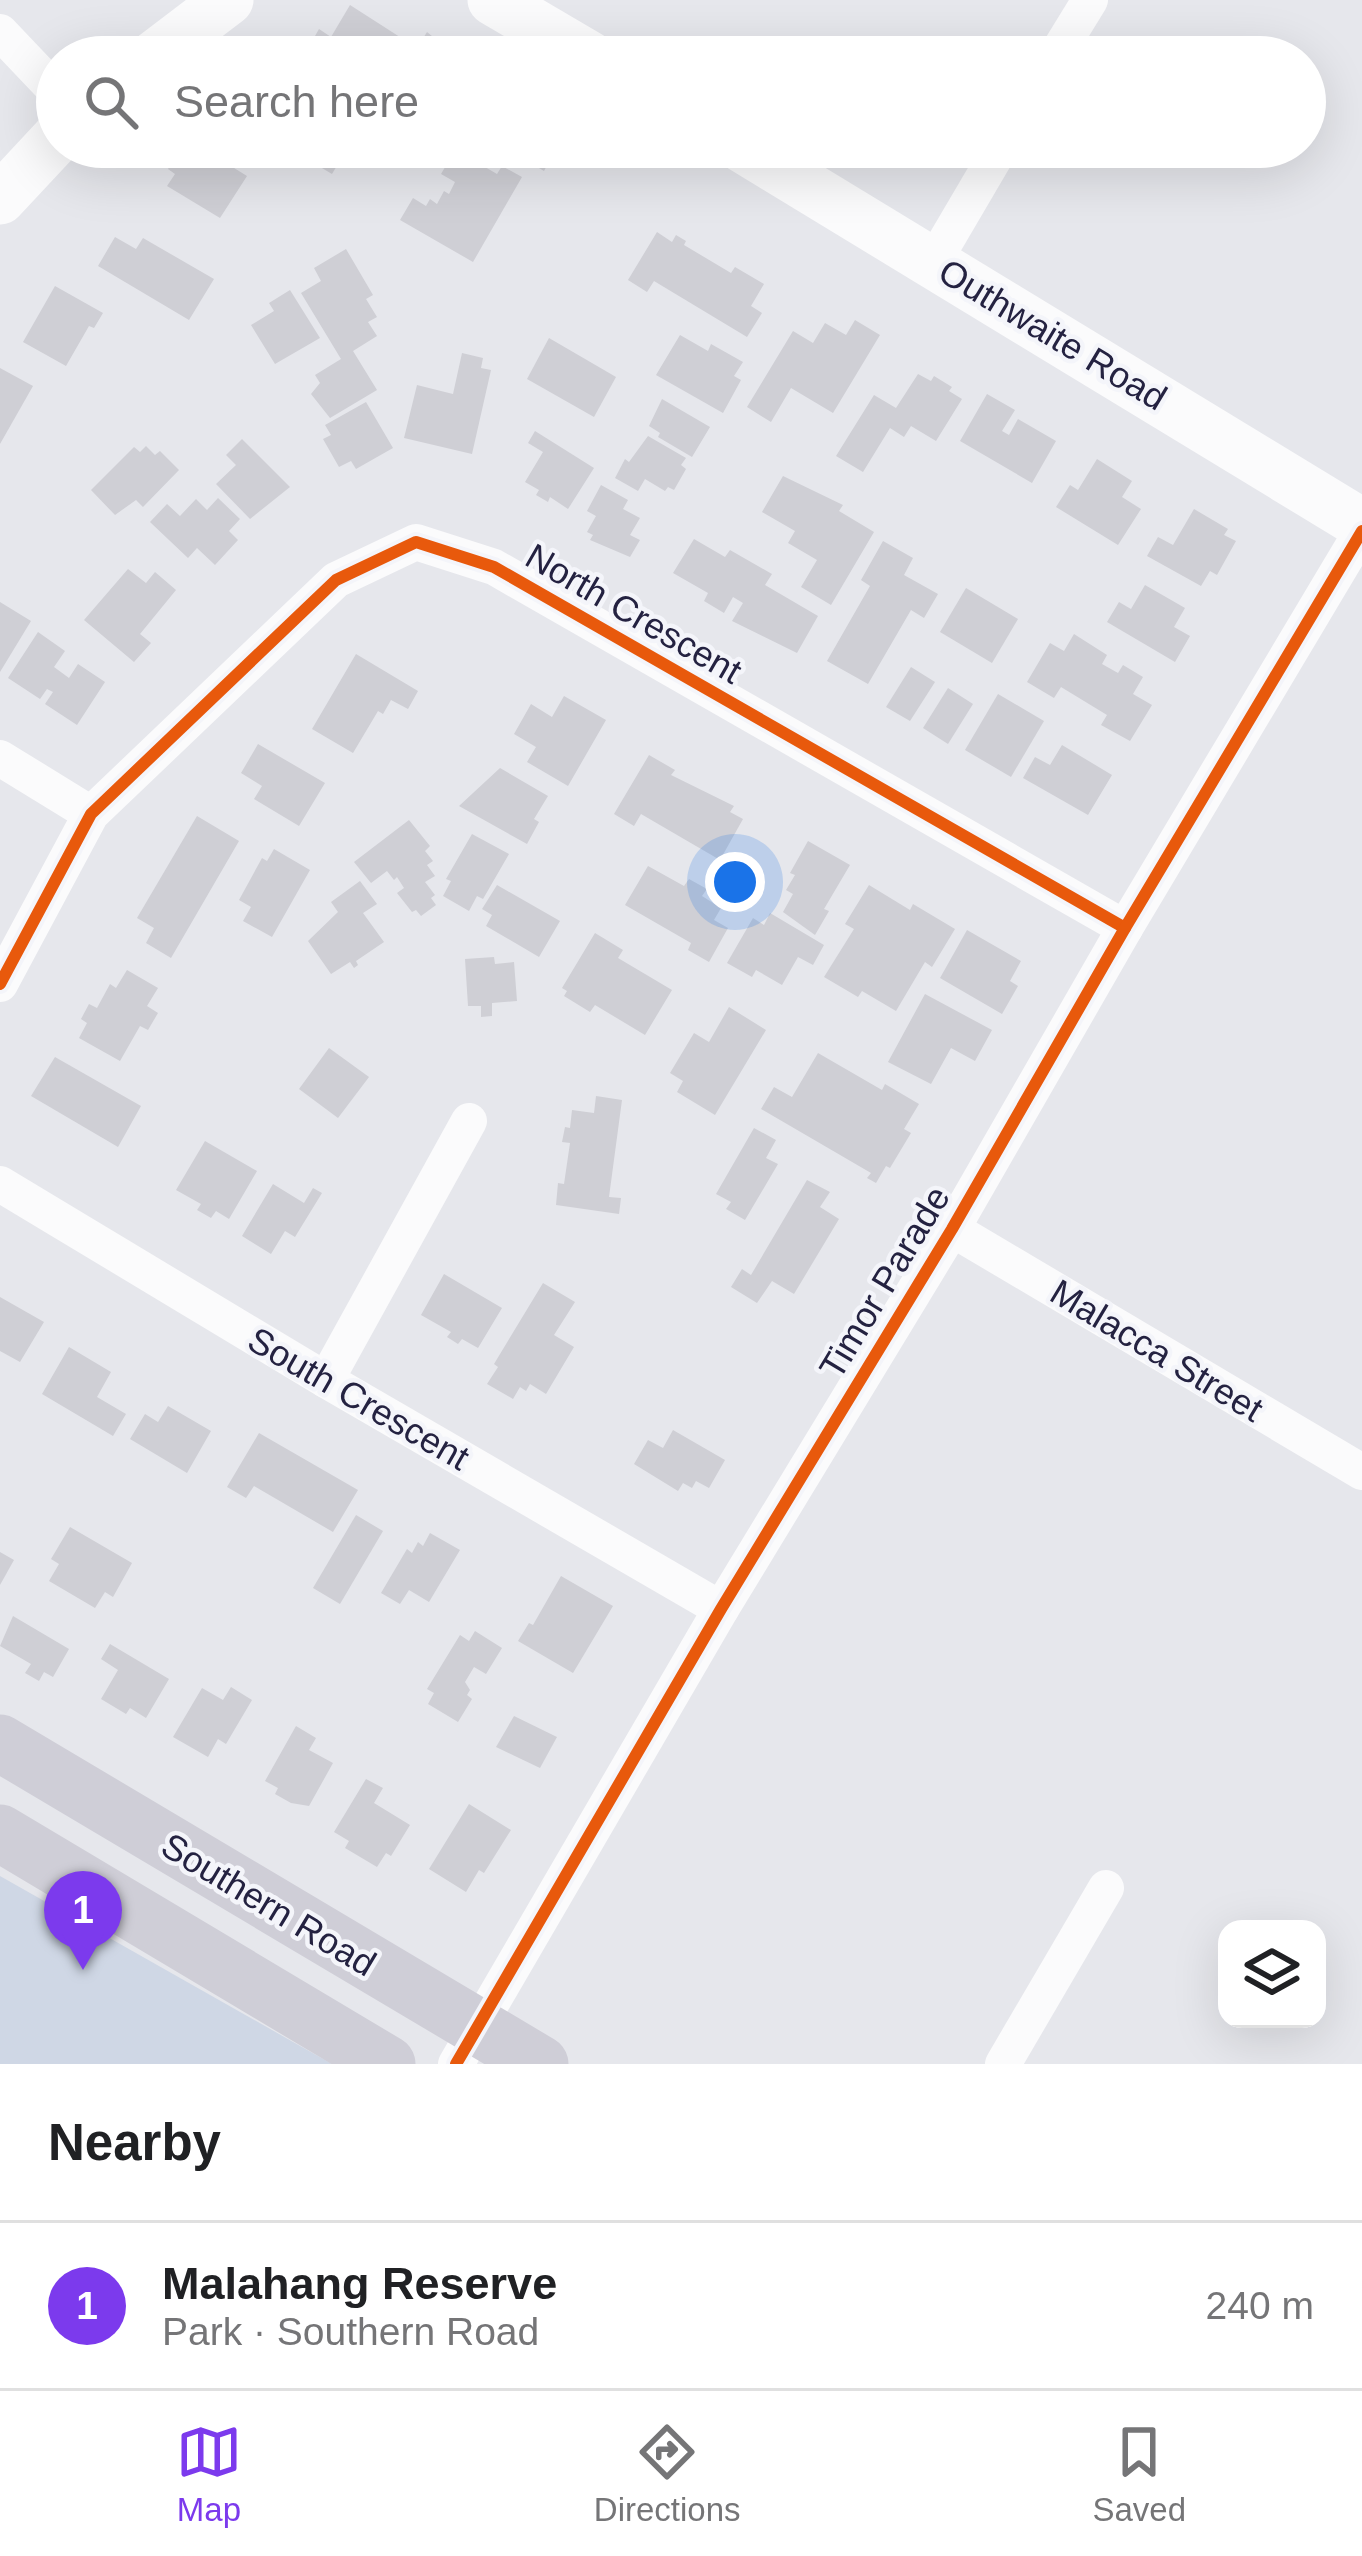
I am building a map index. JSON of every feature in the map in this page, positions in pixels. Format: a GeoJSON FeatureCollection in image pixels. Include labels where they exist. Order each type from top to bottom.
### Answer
{"type":"FeatureCollection","features":[{"type":"Feature","properties":{"kind":"main road","name":"Southern Road"},"geometry":{"type":"LineString","coordinates":[[0,1743],[466,2046],[539,2064]]}},
{"type":"Feature","properties":{"kind":"main road"},"geometry":{"type":"LineString","coordinates":[[0,1833],[387,2064]]}},
{"type":"Feature","properties":{"kind":"street"},"geometry":{"type":"LineString","coordinates":[[181,36],[228,0]]}},
{"type":"Feature","properties":{"kind":"street"},"geometry":{"type":"LineString","coordinates":[[494,0],[555,36]]}},
{"type":"Feature","properties":{"kind":"street"},"geometry":{"type":"LineString","coordinates":[[1068,36],[1090,0]]}},
{"type":"Feature","properties":{"kind":"street"},"geometry":{"type":"LineString","coordinates":[[0,32],[36,70]]}},
{"type":"Feature","properties":{"kind":"street"},"geometry":{"type":"LineString","coordinates":[[0,199],[36,160]]}},
{"type":"Feature","properties":{"kind":"street","name":"Outhwaite Road"},"geometry":{"type":"LineString","coordinates":[[777,168],[1362,527]]}},
{"type":"Feature","properties":{"kind":"street"},"geometry":{"type":"LineString","coordinates":[[934,261],[989,168]]}},
{"type":"Feature","properties":{"kind":"street","name":"Timor Parade"},"geometry":{"type":"LineString","coordinates":[[466,2046],[1362,527]]}},
{"type":"Feature","properties":{"kind":"street","name":"North Crescent"},"geometry":{"type":"LineString","coordinates":[[91,814],[336,580],[416,542],[494,567],[1124,928]]}},
{"type":"Feature","properties":{"kind":"street"},"geometry":{"type":"LineString","coordinates":[[0,758],[91,814],[0,984]]}},
{"type":"Feature","properties":{"kind":"street"},"geometry":{"type":"LineString","coordinates":[[326,1380],[469,1121]]}},
{"type":"Feature","properties":{"kind":"street","name":"South Crescent"},"geometry":{"type":"LineString","coordinates":[[0,1184],[721,1609]]}},
{"type":"Feature","properties":{"kind":"street","name":"Malacca Street"},"geometry":{"type":"LineString","coordinates":[[952,1229],[1361,1468]]}},
{"type":"Feature","properties":{"kind":"street"},"geometry":{"type":"LineString","coordinates":[[1004,2064],[1106,1888]]}},
{"type":"Feature","properties":{"kind":"shaded area"},"geometry":{"type":"Polygon","coordinates":[[[0,1876],[332,2064],[0,2064],[0,1876]]]}},
{"type":"Feature","properties":{"kind":"building"},"geometry":{"type":"Polygon","coordinates":[[[350,5],[398,36],[332,36],[350,5]]]}},
{"type":"Feature","properties":{"kind":"building"},"geometry":{"type":"Polygon","coordinates":[[[234,168],[247,176],[220,218],[167,186],[175,174],[168,169],[234,168]]]}},
{"type":"Feature","properties":{"kind":"building"},"geometry":{"type":"Polygon","coordinates":[[[445,168],[487,168],[497,174],[506,168],[522,177],[473,262],[400,220],[413,198],[426,206],[430,199],[437,204],[444,191],[449,194],[455,182],[441,174],[445,168]]]}},
{"type":"Feature","properties":{"kind":"building"},"geometry":{"type":"Polygon","coordinates":[[[657,232],[672,242],[676,235],[686,241],[684,245],[731,273],[735,267],[764,284],[751,306],[762,313],[747,337],[654,281],[647,292],[628,280],[657,232]]]}},
{"type":"Feature","properties":{"kind":"building"},"geometry":{"type":"Polygon","coordinates":[[[115,237],[136,249],[143,238],[214,279],[189,320],[98,266],[115,237]]]}},
{"type":"Feature","properties":{"kind":"building"},"geometry":{"type":"Polygon","coordinates":[[[346,249],[373,295],[366,299],[377,317],[368,322],[377,336],[353,351],[377,390],[330,418],[311,394],[320,383],[315,375],[341,359],[301,293],[321,281],[314,268],[346,249]]]}},
{"type":"Feature","properties":{"kind":"building"},"geometry":{"type":"Polygon","coordinates":[[[55,286],[103,313],[94,328],[89,326],[66,366],[23,342],[55,286]]]}},
{"type":"Feature","properties":{"kind":"building"},"geometry":{"type":"Polygon","coordinates":[[[290,290],[320,338],[275,364],[251,325],[274,311],[269,303],[290,290]]]}},
{"type":"Feature","properties":{"kind":"building"},"geometry":{"type":"Polygon","coordinates":[[[855,320],[880,335],[833,413],[791,388],[771,422],[747,407],[793,331],[813,343],[825,323],[846,335],[855,320]]]}},
{"type":"Feature","properties":{"kind":"building"},"geometry":{"type":"Polygon","coordinates":[[[680,335],[708,351],[711,344],[743,362],[734,376],[741,380],[723,413],[656,375],[680,335]]]}},
{"type":"Feature","properties":{"kind":"building"},"geometry":{"type":"Polygon","coordinates":[[[549,338],[616,377],[594,417],[527,379],[549,338]]]}},
{"type":"Feature","properties":{"kind":"building"},"geometry":{"type":"Polygon","coordinates":[[[462,353],[483,358],[481,368],[491,370],[472,454],[404,438],[417,385],[453,394],[462,353]]]}},
{"type":"Feature","properties":{"kind":"building"},"geometry":{"type":"Polygon","coordinates":[[[0,368],[33,386],[0,444],[0,368]]]}},
{"type":"Feature","properties":{"kind":"building"},"geometry":{"type":"Polygon","coordinates":[[[918,374],[931,381],[934,376],[962,399],[936,441],[911,426],[904,437],[890,428],[863,472],[836,456],[874,395],[896,408],[918,374]]]}},
{"type":"Feature","properties":{"kind":"building"},"geometry":{"type":"Polygon","coordinates":[[[987,394],[1015,410],[1002,431],[1009,435],[1018,419],[1056,441],[1032,483],[960,441],[987,394]]]}},
{"type":"Feature","properties":{"kind":"building"},"geometry":{"type":"Polygon","coordinates":[[[662,399],[710,427],[692,457],[658,437],[660,433],[649,426],[662,399]]]}},
{"type":"Feature","properties":{"kind":"building"},"geometry":{"type":"Polygon","coordinates":[[[366,402],[393,448],[356,469],[351,461],[339,467],[323,439],[331,435],[325,425],[366,402]]]}},
{"type":"Feature","properties":{"kind":"building"},"geometry":{"type":"Polygon","coordinates":[[[535,431],[594,468],[568,509],[550,497],[548,502],[536,495],[539,490],[525,482],[543,452],[528,443],[535,431]]]}},
{"type":"Feature","properties":{"kind":"building"},"geometry":{"type":"Polygon","coordinates":[[[648,436],[686,458],[681,465],[686,469],[674,490],[668,487],[665,491],[645,479],[638,491],[615,478],[625,459],[629,462],[648,436]]]}},
{"type":"Feature","properties":{"kind":"building"},"geometry":{"type":"Polygon","coordinates":[[[242,439],[290,487],[250,519],[216,484],[236,465],[226,455],[242,439]]]}},
{"type":"Feature","properties":{"kind":"building"},"geometry":{"type":"Polygon","coordinates":[[[146,446],[155,455],[160,451],[179,470],[143,507],[136,500],[115,515],[91,490],[134,447],[140,452],[146,446]]]}},
{"type":"Feature","properties":{"kind":"building"},"geometry":{"type":"Polygon","coordinates":[[[1097,459],[1132,481],[1122,497],[1141,509],[1118,545],[1056,507],[1070,485],[1078,490],[1097,459]]]}},
{"type":"Feature","properties":{"kind":"building"},"geometry":{"type":"Polygon","coordinates":[[[783,476],[843,505],[839,511],[874,532],[831,605],[801,587],[817,560],[788,543],[795,531],[762,512],[783,476]]]}},
{"type":"Feature","properties":{"kind":"building"},"geometry":{"type":"Polygon","coordinates":[[[601,485],[628,500],[623,509],[640,518],[630,535],[640,540],[630,557],[590,540],[593,535],[587,532],[596,516],[587,511],[601,485]]]}},
{"type":"Feature","properties":{"kind":"building"},"geometry":{"type":"Polygon","coordinates":[[[218,498],[240,519],[229,531],[238,540],[215,565],[197,548],[188,558],[150,522],[167,504],[180,516],[196,499],[207,510],[218,498]]]}},
{"type":"Feature","properties":{"kind":"building"},"geometry":{"type":"Polygon","coordinates":[[[1194,509],[1228,529],[1224,535],[1236,541],[1217,575],[1210,571],[1201,586],[1147,556],[1158,537],[1173,545],[1194,509]]]}},
{"type":"Feature","properties":{"kind":"building"},"geometry":{"type":"Polygon","coordinates":[[[694,539],[725,557],[730,550],[772,574],[765,585],[818,616],[797,653],[732,621],[743,603],[733,597],[724,613],[704,601],[708,593],[673,573],[694,539]]]}},
{"type":"Feature","properties":{"kind":"building"},"geometry":{"type":"Polygon","coordinates":[[[883,541],[913,558],[904,575],[938,594],[924,618],[911,610],[868,684],[827,661],[870,586],[861,580],[883,541]]]}},
{"type":"Feature","properties":{"kind":"building"},"geometry":{"type":"Polygon","coordinates":[[[128,569],[146,583],[155,572],[176,590],[140,634],[151,643],[134,662],[84,620],[128,569]]]}},
{"type":"Feature","properties":{"kind":"building"},"geometry":{"type":"Polygon","coordinates":[[[1145,585],[1185,608],[1174,627],[1190,636],[1175,662],[1107,622],[1119,602],[1131,609],[1145,585]]]}},
{"type":"Feature","properties":{"kind":"building"},"geometry":{"type":"Polygon","coordinates":[[[966,588],[1018,619],[992,663],[940,632],[966,588]]]}},
{"type":"Feature","properties":{"kind":"building"},"geometry":{"type":"Polygon","coordinates":[[[0,602],[31,621],[0,672],[0,602]]]}},
{"type":"Feature","properties":{"kind":"building"},"geometry":{"type":"Polygon","coordinates":[[[38,632],[65,651],[54,667],[69,678],[78,664],[105,682],[77,725],[45,704],[53,692],[47,689],[40,699],[8,678],[38,632]]]}},
{"type":"Feature","properties":{"kind":"building"},"geometry":{"type":"Polygon","coordinates":[[[1074,634],[1107,655],[1102,664],[1118,673],[1123,665],[1143,677],[1133,694],[1152,705],[1130,741],[1101,725],[1107,715],[1061,687],[1054,698],[1027,682],[1050,643],[1064,651],[1074,634]]]}},
{"type":"Feature","properties":{"kind":"building"},"geometry":{"type":"Polygon","coordinates":[[[356,654],[418,691],[408,709],[391,700],[383,714],[378,711],[353,753],[312,729],[356,654]]]}},
{"type":"Feature","properties":{"kind":"building"},"geometry":{"type":"Polygon","coordinates":[[[911,667],[935,682],[910,721],[886,707],[911,667]]]}},
{"type":"Feature","properties":{"kind":"building"},"geometry":{"type":"Polygon","coordinates":[[[948,688],[973,704],[948,744],[923,728],[948,688]]]}},
{"type":"Feature","properties":{"kind":"building"},"geometry":{"type":"Polygon","coordinates":[[[998,694],[1044,721],[1011,777],[965,750],[998,694]]]}},
{"type":"Feature","properties":{"kind":"building"},"geometry":{"type":"Polygon","coordinates":[[[564,696],[606,720],[568,786],[527,762],[536,747],[514,734],[531,704],[552,717],[564,696]]]}},
{"type":"Feature","properties":{"kind":"building"},"geometry":{"type":"Polygon","coordinates":[[[258,744],[325,783],[299,826],[254,799],[262,786],[241,773],[258,744]]]}},
{"type":"Feature","properties":{"kind":"building"},"geometry":{"type":"Polygon","coordinates":[[[1062,745],[1112,775],[1088,815],[1023,778],[1035,757],[1050,765],[1062,745]]]}},
{"type":"Feature","properties":{"kind":"building"},"geometry":{"type":"Polygon","coordinates":[[[649,755],[675,770],[671,775],[734,806],[730,812],[743,819],[720,860],[641,814],[634,826],[614,814],[649,755]]]}},
{"type":"Feature","properties":{"kind":"building"},"geometry":{"type":"Polygon","coordinates":[[[500,768],[548,796],[534,819],[539,822],[527,844],[459,806],[500,768]]]}},
{"type":"Feature","properties":{"kind":"building"},"geometry":{"type":"Polygon","coordinates":[[[197,816],[239,841],[171,958],[146,943],[154,928],[137,918],[197,816]]]}},
{"type":"Feature","properties":{"kind":"building"},"geometry":{"type":"Polygon","coordinates":[[[409,820],[430,846],[425,851],[433,861],[427,865],[435,876],[425,882],[436,905],[421,916],[397,893],[404,888],[397,877],[394,880],[387,871],[371,883],[354,862],[409,820]]]}},
{"type":"Feature","properties":{"kind":"building"},"geometry":{"type":"Polygon","coordinates":[[[472,834],[509,854],[483,899],[477,896],[469,911],[443,896],[451,881],[446,879],[472,834]]]}},
{"type":"Feature","properties":{"kind":"building"},"geometry":{"type":"Polygon","coordinates":[[[808,841],[850,865],[815,935],[783,912],[793,894],[786,890],[795,875],[790,873],[808,841]]]}},
{"type":"Feature","properties":{"kind":"building"},"geometry":{"type":"Polygon","coordinates":[[[274,849],[310,870],[272,937],[243,921],[251,907],[239,900],[262,858],[267,861],[274,849]]]}},
{"type":"Feature","properties":{"kind":"building"},"geometry":{"type":"Polygon","coordinates":[[[648,866],[684,886],[689,879],[707,889],[702,896],[721,908],[714,920],[728,928],[709,962],[688,950],[691,943],[625,905],[648,866]]]}},
{"type":"Feature","properties":{"kind":"building"},"geometry":{"type":"Polygon","coordinates":[[[360,881],[377,904],[363,913],[384,942],[356,961],[354,968],[350,962],[331,974],[308,941],[338,912],[331,902],[360,881]]]}},
{"type":"Feature","properties":{"kind":"building"},"geometry":{"type":"Polygon","coordinates":[[[497,885],[560,921],[539,957],[486,926],[492,915],[482,909],[497,885]]]}},
{"type":"Feature","properties":{"kind":"building"},"geometry":{"type":"Polygon","coordinates":[[[869,885],[955,929],[932,967],[925,962],[896,1011],[824,977],[854,929],[845,924],[869,885]]]}},
{"type":"Feature","properties":{"kind":"building"},"geometry":{"type":"Polygon","coordinates":[[[770,913],[824,945],[813,965],[798,957],[782,985],[756,970],[752,977],[727,963],[753,918],[764,925],[770,913]]]}},
{"type":"Feature","properties":{"kind":"building"},"geometry":{"type":"Polygon","coordinates":[[[967,930],[1021,961],[1010,981],[1018,986],[1002,1014],[940,978],[967,930]]]}},
{"type":"Feature","properties":{"kind":"building"},"geometry":{"type":"Polygon","coordinates":[[[595,933],[623,950],[618,958],[672,990],[645,1035],[595,1005],[590,1012],[564,996],[567,991],[562,988],[595,933]]]}},
{"type":"Feature","properties":{"kind":"building"},"geometry":{"type":"Polygon","coordinates":[[[494,957],[495,964],[514,962],[517,1001],[492,1003],[492,1016],[481,1017],[481,1006],[468,1006],[465,959],[494,957]]]}},
{"type":"Feature","properties":{"kind":"building"},"geometry":{"type":"Polygon","coordinates":[[[127,970],[158,988],[147,1006],[158,1013],[148,1030],[140,1026],[120,1061],[79,1038],[89,1004],[97,1008],[110,984],[116,988],[127,970]]]}},
{"type":"Feature","properties":{"kind":"building"},"geometry":{"type":"Polygon","coordinates":[[[925,994],[992,1030],[975,1061],[951,1048],[931,1084],[888,1062],[925,994]]]}},
{"type":"Feature","properties":{"kind":"building"},"geometry":{"type":"Polygon","coordinates":[[[729,1007],[766,1030],[715,1115],[677,1092],[683,1081],[670,1073],[694,1033],[709,1042],[729,1007]]]}},
{"type":"Feature","properties":{"kind":"building"},"geometry":{"type":"Polygon","coordinates":[[[329,1048],[369,1077],[338,1118],[299,1089],[329,1048]]]}},
{"type":"Feature","properties":{"kind":"building"},"geometry":{"type":"Polygon","coordinates":[[[818,1053],[882,1090],[885,1084],[919,1104],[904,1129],[911,1133],[876,1183],[867,1178],[871,1173],[761,1109],[774,1087],[792,1097],[818,1053]]]}},
{"type":"Feature","properties":{"kind":"building"},"geometry":{"type":"Polygon","coordinates":[[[55,1057],[141,1106],[118,1147],[31,1096],[55,1057]]]}},
{"type":"Feature","properties":{"kind":"building"},"geometry":{"type":"Polygon","coordinates":[[[596,1096],[622,1100],[609,1197],[621,1198],[619,1214],[556,1205],[570,1143],[562,1142],[565,1127],[570,1128],[572,1110],[594,1113],[596,1096]]]}},
{"type":"Feature","properties":{"kind":"building"},"geometry":{"type":"Polygon","coordinates":[[[754,1128],[776,1140],[766,1158],[778,1164],[745,1220],[726,1209],[731,1202],[716,1194],[754,1128]]]}},
{"type":"Feature","properties":{"kind":"building"},"geometry":{"type":"Polygon","coordinates":[[[205,1141],[257,1171],[229,1219],[216,1211],[211,1218],[197,1210],[201,1204],[176,1190],[205,1141]]]}},
{"type":"Feature","properties":{"kind":"building"},"geometry":{"type":"Polygon","coordinates":[[[807,1180],[830,1192],[820,1207],[839,1219],[794,1294],[772,1281],[757,1303],[731,1287],[742,1269],[751,1275],[807,1180]]]}},
{"type":"Feature","properties":{"kind":"building"},"geometry":{"type":"Polygon","coordinates":[[[273,1184],[304,1203],[313,1188],[322,1193],[295,1237],[285,1231],[271,1254],[242,1236],[273,1184]]]}},
{"type":"Feature","properties":{"kind":"building"},"geometry":{"type":"Polygon","coordinates":[[[444,1274],[502,1308],[478,1348],[462,1339],[458,1344],[447,1337],[451,1332],[421,1315],[444,1274]]]}},
{"type":"Feature","properties":{"kind":"building"},"geometry":{"type":"Polygon","coordinates":[[[543,1283],[575,1302],[554,1335],[574,1347],[546,1394],[530,1384],[526,1391],[520,1387],[513,1399],[487,1384],[543,1283]]]}},
{"type":"Feature","properties":{"kind":"building"},"geometry":{"type":"Polygon","coordinates":[[[0,1297],[44,1322],[20,1362],[0,1351],[0,1297]]]}},
{"type":"Feature","properties":{"kind":"building"},"geometry":{"type":"Polygon","coordinates":[[[69,1347],[111,1372],[97,1397],[126,1414],[113,1436],[42,1394],[69,1347]]]}},
{"type":"Feature","properties":{"kind":"building"},"geometry":{"type":"Polygon","coordinates":[[[168,1406],[211,1431],[187,1473],[130,1439],[145,1414],[158,1422],[168,1406]]]}},
{"type":"Feature","properties":{"kind":"building"},"geometry":{"type":"Polygon","coordinates":[[[673,1430],[725,1460],[709,1488],[696,1481],[692,1488],[683,1483],[678,1491],[634,1464],[648,1440],[663,1448],[673,1430]]]}},
{"type":"Feature","properties":{"kind":"building"},"geometry":{"type":"Polygon","coordinates":[[[259,1433],[358,1490],[333,1532],[254,1486],[246,1498],[227,1487],[259,1433]]]}},
{"type":"Feature","properties":{"kind":"building"},"geometry":{"type":"Polygon","coordinates":[[[356,1515],[383,1531],[340,1604],[313,1588],[356,1515]]]}},
{"type":"Feature","properties":{"kind":"building"},"geometry":{"type":"Polygon","coordinates":[[[70,1527],[132,1563],[113,1597],[105,1592],[95,1608],[49,1581],[59,1564],[51,1559],[70,1527]]]}},
{"type":"Feature","properties":{"kind":"building"},"geometry":{"type":"Polygon","coordinates":[[[430,1533],[460,1550],[429,1602],[409,1590],[400,1604],[381,1593],[407,1549],[412,1553],[418,1542],[423,1546],[430,1533]]]}},
{"type":"Feature","properties":{"kind":"building"},"geometry":{"type":"Polygon","coordinates":[[[0,1552],[14,1560],[0,1585],[0,1552]]]}},
{"type":"Feature","properties":{"kind":"building"},"geometry":{"type":"Polygon","coordinates":[[[561,1576],[613,1606],[573,1673],[518,1641],[529,1623],[533,1625],[561,1576]]]}},
{"type":"Feature","properties":{"kind":"building"},"geometry":{"type":"Polygon","coordinates":[[[13,1616],[69,1649],[53,1677],[44,1672],[39,1681],[25,1673],[31,1664],[0,1646],[13,1616]]]}},
{"type":"Feature","properties":{"kind":"building"},"geometry":{"type":"Polygon","coordinates":[[[475,1631],[502,1648],[486,1674],[474,1667],[465,1682],[472,1699],[458,1722],[428,1704],[434,1693],[427,1689],[460,1635],[469,1641],[475,1631]]]}},
{"type":"Feature","properties":{"kind":"building"},"geometry":{"type":"Polygon","coordinates":[[[110,1644],[169,1679],[146,1718],[130,1708],[126,1714],[101,1699],[118,1670],[101,1659],[110,1644]]]}},
{"type":"Feature","properties":{"kind":"building"},"geometry":{"type":"Polygon","coordinates":[[[231,1687],[252,1700],[226,1744],[218,1739],[208,1757],[173,1737],[202,1688],[223,1700],[231,1687]]]}},
{"type":"Feature","properties":{"kind":"building"},"geometry":{"type":"Polygon","coordinates":[[[514,1716],[557,1737],[540,1768],[496,1747],[514,1716]]]}},
{"type":"Feature","properties":{"kind":"building"},"geometry":{"type":"Polygon","coordinates":[[[296,1726],[316,1738],[309,1750],[333,1763],[309,1806],[275,1794],[278,1788],[265,1781],[296,1726]]]}},
{"type":"Feature","properties":{"kind":"building"},"geometry":{"type":"Polygon","coordinates":[[[366,1779],[383,1788],[374,1803],[410,1825],[391,1856],[386,1853],[377,1867],[345,1848],[349,1841],[334,1832],[366,1779]]]}},
{"type":"Feature","properties":{"kind":"building"},"geometry":{"type":"Polygon","coordinates":[[[469,1804],[511,1830],[466,1892],[429,1869],[469,1804]]]}},
{"type":"Feature","properties":{"kind":"cycle path"},"geometry":{"type":"LineString","coordinates":[[456,2064],[1362,531]]}},
{"type":"Feature","properties":{"kind":"cycle path"},"geometry":{"type":"LineString","coordinates":[[0,984],[91,814],[336,580],[416,542],[494,567],[1125,928]]}},
{"type":"Feature","properties":{"kind":"place","name":"Malahang Reserve"},"geometry":{"type":"Point","coordinates":[83,1970]}}]}
